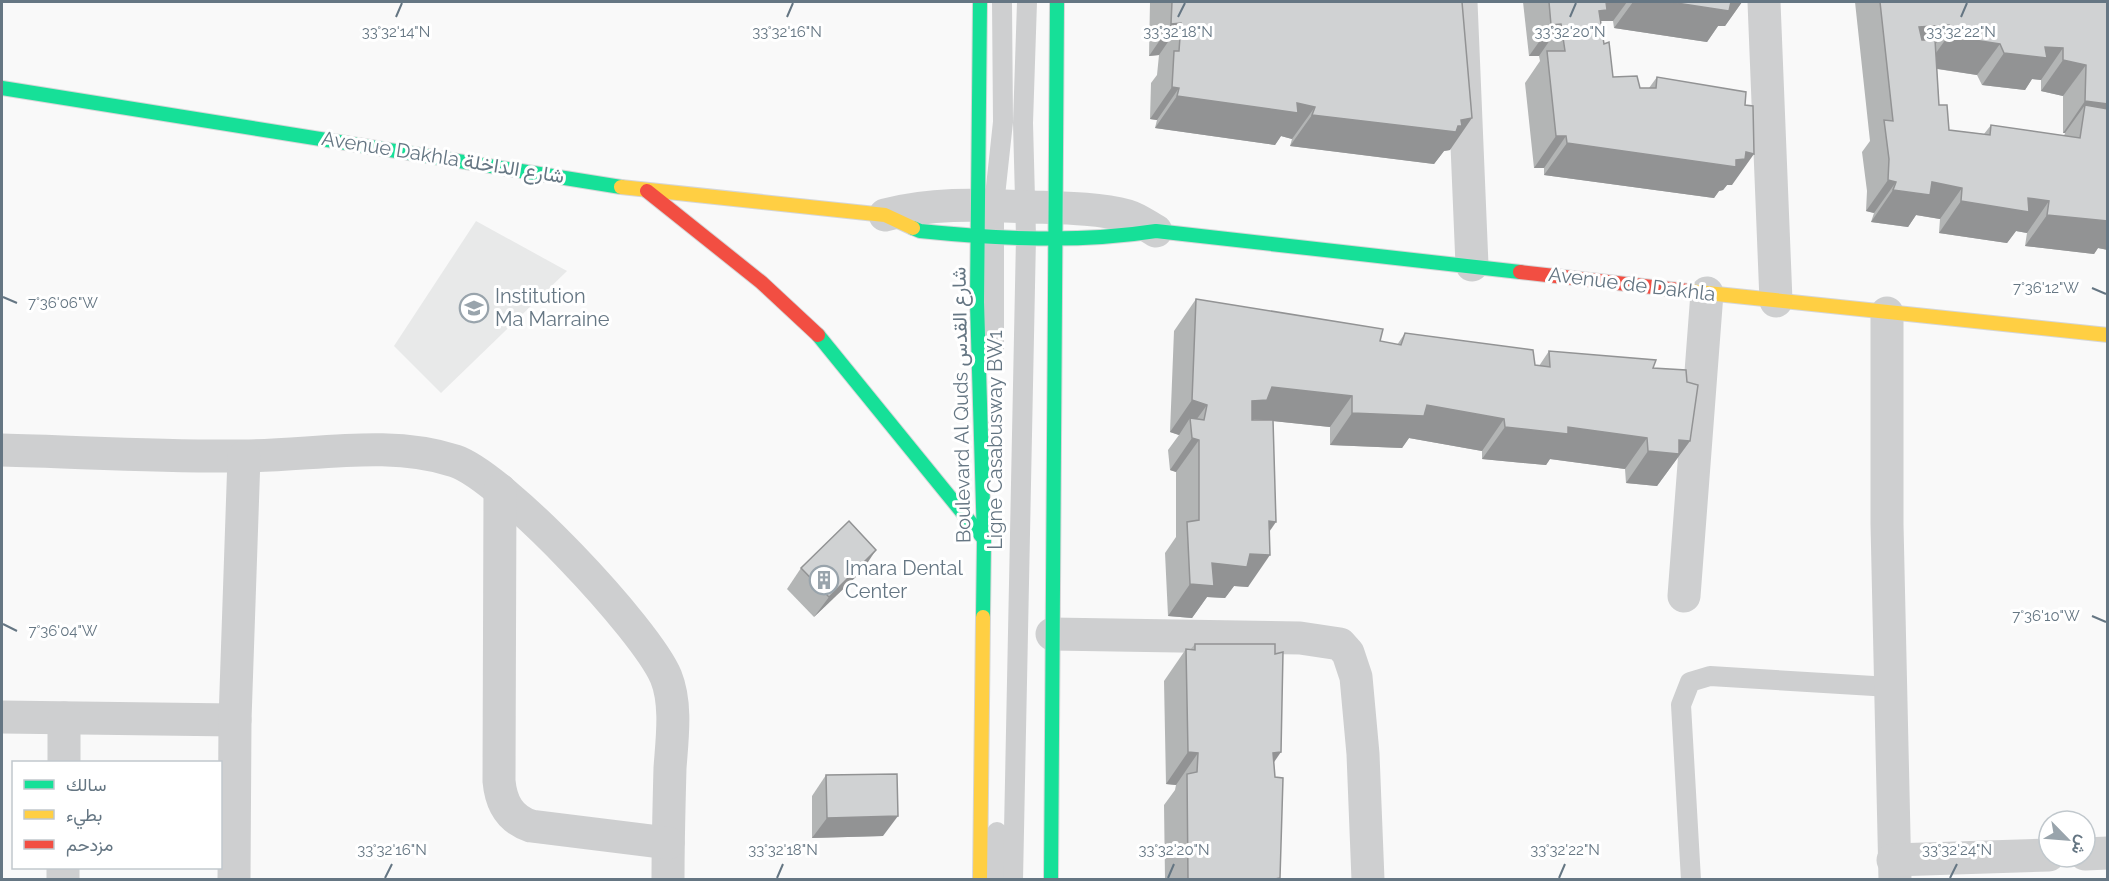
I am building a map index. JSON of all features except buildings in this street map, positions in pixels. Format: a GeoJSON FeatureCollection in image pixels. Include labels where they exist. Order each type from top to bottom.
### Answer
{"type":"FeatureCollection","features":[{"type":"Feature","properties":{"kind":"main road"},"geometry":{"type":"LineString","coordinates":[[980,2],[1006,213]]}},
{"type":"Feature","properties":{"kind":"main road"},"geometry":{"type":"LineString","coordinates":[[1051,879],[1057,2]]}},
{"type":"Feature","properties":{"kind":"main road","name":"Avenue Dakhla شارع الداخلة"},"geometry":{"type":"LineString","coordinates":[[2,88],[404,150],[647,191],[885,215],[920,231],[986,238]]}},
{"type":"Feature","properties":{"kind":"main road"},"geometry":{"type":"LineString","coordinates":[[647,191],[760,282],[816,333],[984,538]]}},
{"type":"Feature","properties":{"kind":"main road","name":"Avenue de Dakhla"},"geometry":{"type":"LineString","coordinates":[[986,238],[1006,213]]}},
{"type":"Feature","properties":{"kind":"main road","name":"Avenue de Dakhla"},"geometry":{"type":"LineString","coordinates":[[1156,231],[1776,301],[2108,335]]}},
{"type":"Feature","properties":{"kind":"main road","name":"Boulevard Al Quds شارع القدس"},"geometry":{"type":"LineString","coordinates":[[980,879],[984,538],[977,302],[986,238]]}},
{"type":"Feature","properties":{"kind":"street"},"geometry":{"type":"LineString","coordinates":[[1461,2],[1472,265]]}},
{"type":"Feature","properties":{"kind":"street"},"geometry":{"type":"LineString","coordinates":[[1764,2],[1776,301]]}},
{"type":"Feature","properties":{"kind":"street","name":"Avenue Dakhla شارع الداخلة"},"geometry":{"type":"LineString","coordinates":[[885,215],[920,206],[1006,213]]}},
{"type":"Feature","properties":{"kind":"street","name":"Avenue de Dakhla"},"geometry":{"type":"LineString","coordinates":[[1006,213],[1057,223],[1103,211],[1130,217],[1156,231]]}},
{"type":"Feature","properties":{"kind":"street"},"geometry":{"type":"LineString","coordinates":[[1684,597],[1707,293]]}},
{"type":"Feature","properties":{"kind":"street"},"geometry":{"type":"LineString","coordinates":[[1887,313],[1894,870],[2037,856]]}},
{"type":"Feature","properties":{"kind":"street"},"geometry":{"type":"LineString","coordinates":[[2,450],[244,456],[381,450],[438,456],[458,462],[477,472],[500,490],[589,576],[637,630],[666,678],[672,716],[668,879]]}},
{"type":"Feature","properties":{"kind":"street"},"geometry":{"type":"LineString","coordinates":[[234,879],[235,720],[244,456]]}},
{"type":"Feature","properties":{"kind":"street"},"geometry":{"type":"LineString","coordinates":[[500,490],[499,781],[503,803],[513,818],[531,826],[668,843]]}},
{"type":"Feature","properties":{"kind":"street"},"geometry":{"type":"LineString","coordinates":[[1052,633],[1300,638],[1340,644],[1348,653],[1356,677],[1363,754],[1368,879]]}},
{"type":"Feature","properties":{"kind":"street"},"geometry":{"type":"LineString","coordinates":[[2,717],[235,720]]}},
{"type":"Feature","properties":{"kind":"street"},"geometry":{"type":"LineString","coordinates":[[64,718],[64,761]]}},
{"type":"Feature","properties":{"kind":"lane","name":"Ligne Casabusway BW1"},"geometry":{"type":"LineString","coordinates":[[1002,2],[1013,879]]}},
{"type":"Feature","properties":{"kind":"lane","name":"Ligne Casabusway BW1"},"geometry":{"type":"LineString","coordinates":[[997,879],[986,238],[1006,213],[1023,123],[1027,2]]}},
{"type":"Feature","properties":{"kind":"lane"},"geometry":{"type":"LineString","coordinates":[[1691,879],[1681,705],[1690,682],[1710,676],[1890,687]]}},
{"type":"Feature","properties":{"kind":"shaded area","name":"Institution Ma Marraine"},"geometry":{"type":"Polygon","coordinates":[[[476,221],[567,271],[441,393],[394,346],[476,221]]]}},
{"type":"Feature","properties":{"kind":"traffic: fast"},"geometry":{"type":"LineString","coordinates":[[980,2],[977,302],[984,539],[983,617]]}},
{"type":"Feature","properties":{"kind":"traffic: fast"},"geometry":{"type":"LineString","coordinates":[[1051,880],[1057,2]]}},
{"type":"Feature","properties":{"kind":"traffic: fast"},"geometry":{"type":"LineString","coordinates":[[2,88],[621,187]]}},
{"type":"Feature","properties":{"kind":"traffic: fast"},"geometry":{"type":"LineString","coordinates":[[913,228],[920,231],[1009,238],[1097,237],[1156,231],[1520,272]]}},
{"type":"Feature","properties":{"kind":"traffic: fast"},"geometry":{"type":"LineString","coordinates":[[818,335],[984,539]]}},
{"type":"Feature","properties":{"kind":"traffic: slow"},"geometry":{"type":"LineString","coordinates":[[621,187],[885,215],[913,228]]}},
{"type":"Feature","properties":{"kind":"traffic: slow"},"geometry":{"type":"LineString","coordinates":[[1688,291],[2108,335]]}},
{"type":"Feature","properties":{"kind":"traffic: slow"},"geometry":{"type":"LineString","coordinates":[[980,880],[983,617]]}},
{"type":"Feature","properties":{"kind":"traffic: jam"},"geometry":{"type":"LineString","coordinates":[[647,191],[761,282],[818,335]]}},
{"type":"Feature","properties":{"kind":"traffic: jam"},"geometry":{"type":"LineString","coordinates":[[1520,272],[1688,291]]}},
{"type":"Feature","properties":{"kind":"place","name":"Institution Ma Marraine"},"geometry":{"type":"Point","coordinates":[474,308]}},
{"type":"Feature","properties":{"kind":"place","name":"Imara Dental Center"},"geometry":{"type":"Point","coordinates":[824,580]}}]}
